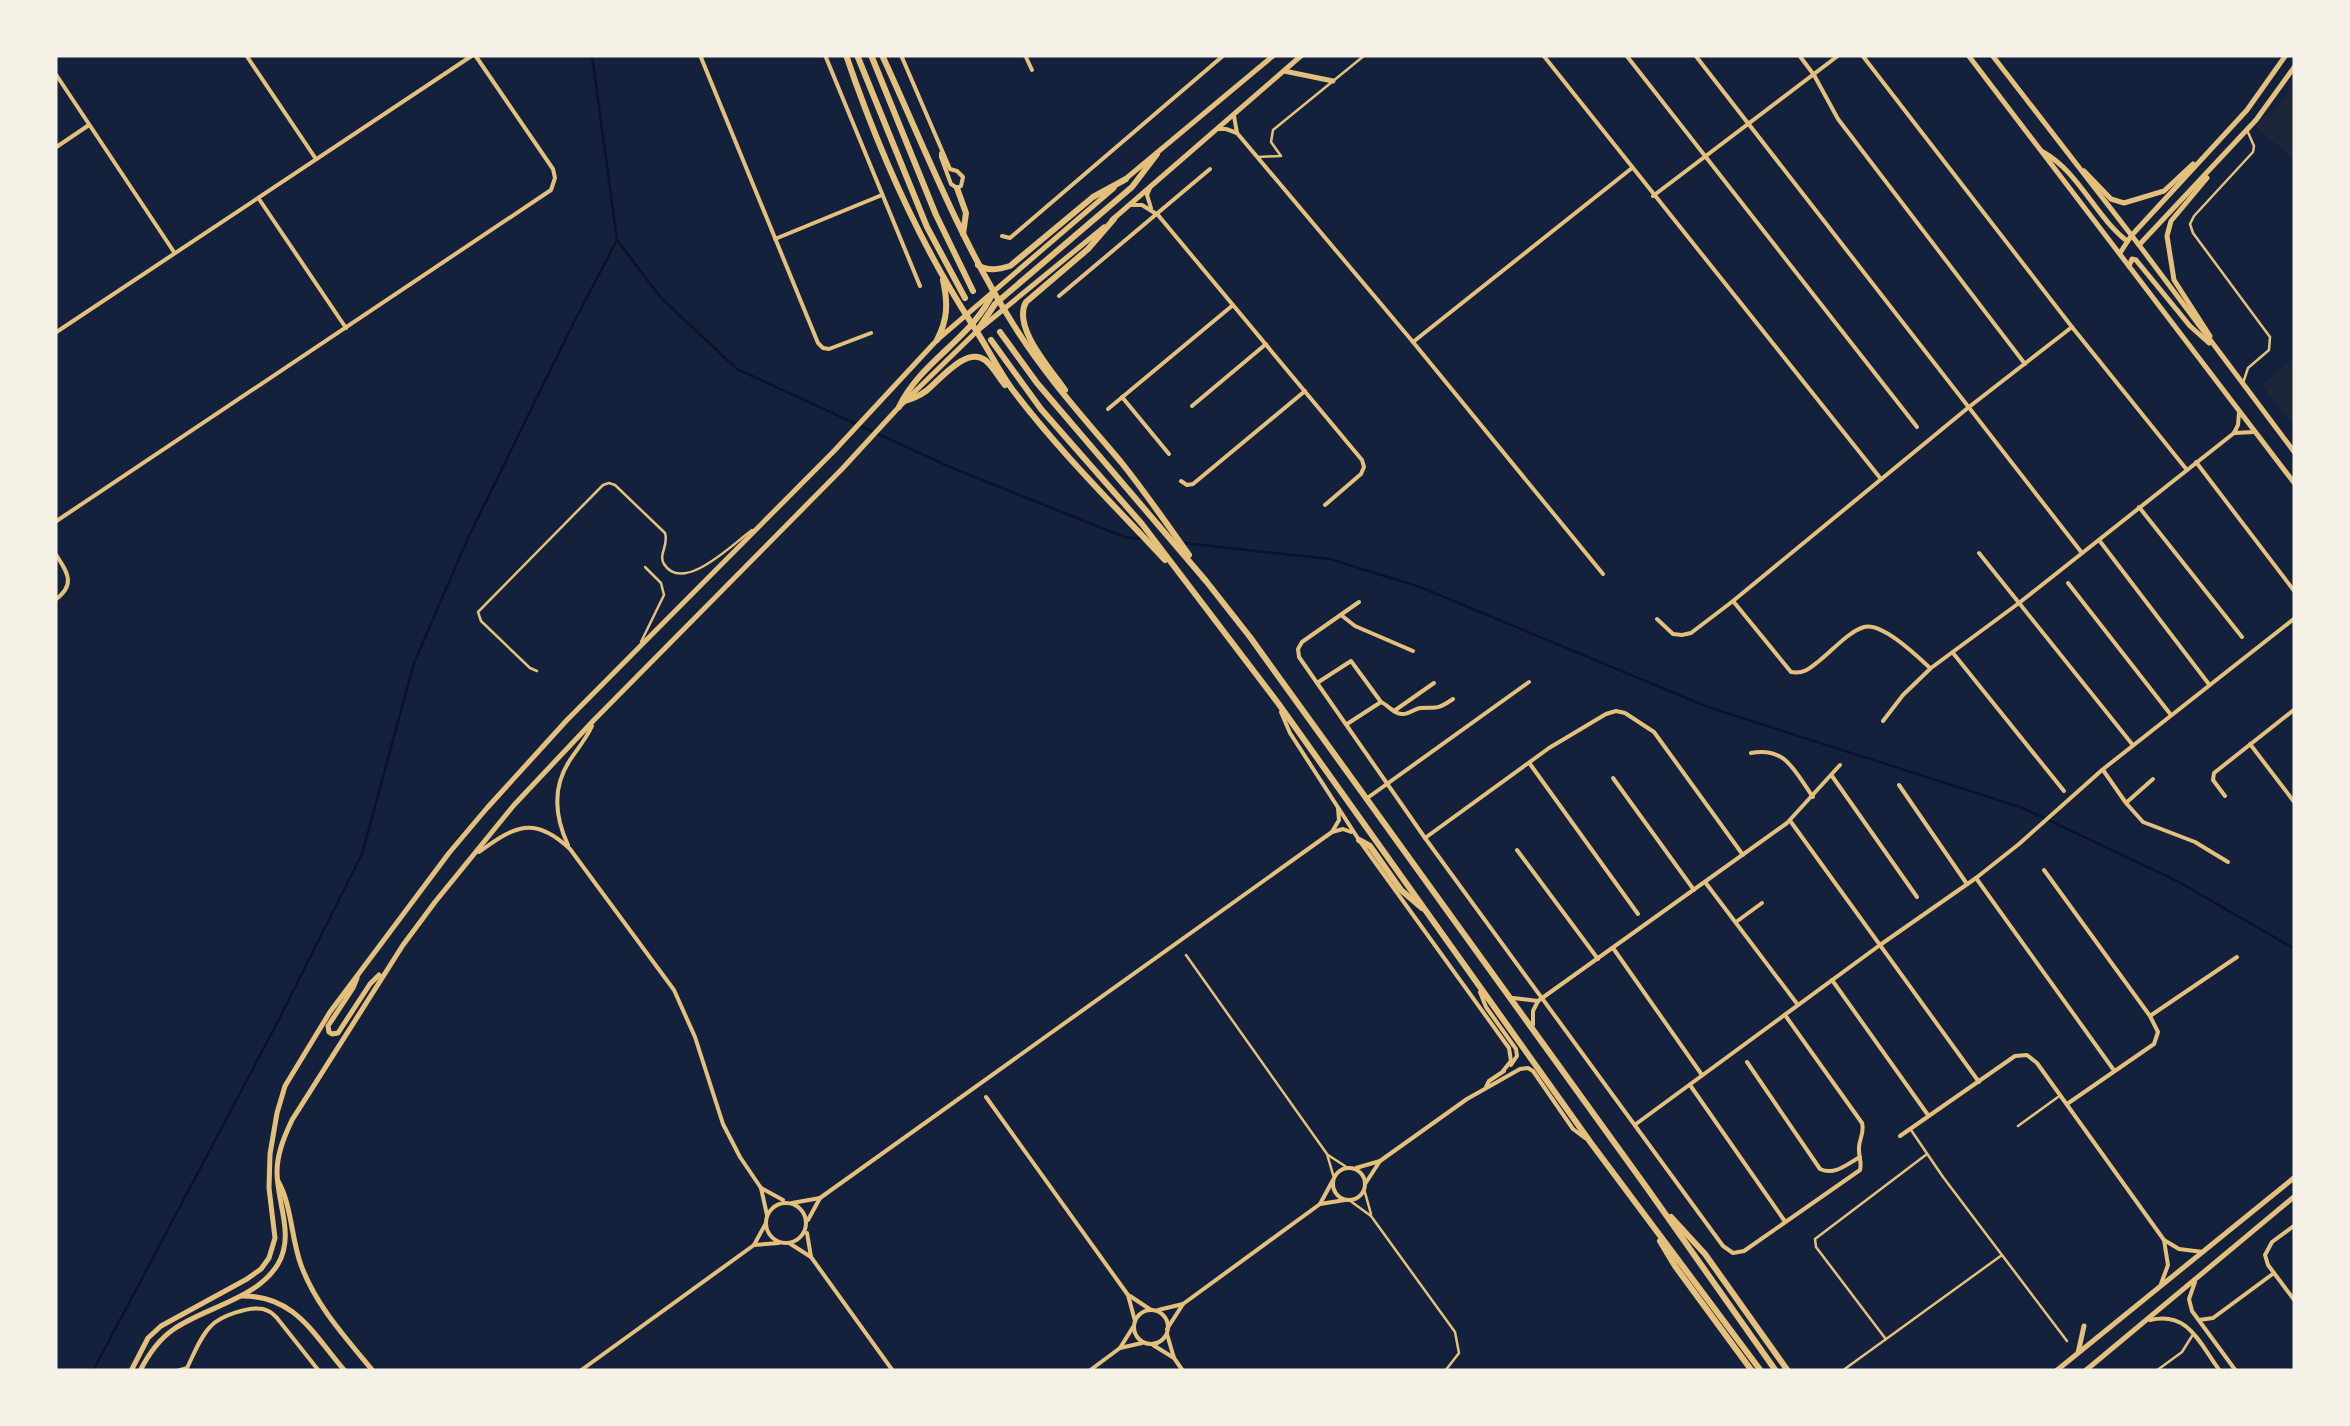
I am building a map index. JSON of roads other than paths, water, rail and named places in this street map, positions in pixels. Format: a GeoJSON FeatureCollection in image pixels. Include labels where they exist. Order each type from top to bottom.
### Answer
{"type":"FeatureCollection","features":[{"type":"Feature","properties":{"kind":"main road"},"geometry":{"type":"LineString","coordinates":[[846,55],[901,196],[941,274],[996,365],[1042,427]]}},
{"type":"Feature","properties":{"kind":"main road"},"geometry":{"type":"LineString","coordinates":[[858,55],[928,227],[965,298]]}},
{"type":"Feature","properties":{"kind":"main road"},"geometry":{"type":"LineString","coordinates":[[871,55],[936,215],[973,291]]}},
{"type":"Feature","properties":{"kind":"main road"},"geometry":{"type":"LineString","coordinates":[[882,55],[962,235],[1031,351],[1121,462],[1776,1371]]}},
{"type":"Feature","properties":{"kind":"main road"},"geometry":{"type":"LineString","coordinates":[[131,1371],[160,1326],[247,1280],[269,1258],[274,1232],[269,1166],[278,1104],[285,1086],[357,975],[418,891],[486,808],[834,451],[936,340],[1274,55]]}},
{"type":"Feature","properties":{"kind":"main road"},"geometry":{"type":"LineString","coordinates":[[901,404],[922,371],[1114,219],[1302,55]]}},
{"type":"Feature","properties":{"kind":"main road"},"geometry":{"type":"LineString","coordinates":[[1968,55],[2295,484]]}},
{"type":"Feature","properties":{"kind":"main road"},"geometry":{"type":"LineString","coordinates":[[1992,55],[2129,239]]}},
{"type":"Feature","properties":{"kind":"main road"},"geometry":{"type":"LineString","coordinates":[[2120,254],[2129,239],[2254,101],[2286,55]]}},
{"type":"Feature","properties":{"kind":"main road"},"geometry":{"type":"LineString","coordinates":[[2139,246],[2247,130],[2295,66]]}},
{"type":"Feature","properties":{"kind":"main road"},"geometry":{"type":"LineString","coordinates":[[1284,71],[1332,80]]}},
{"type":"Feature","properties":{"kind":"main road"},"geometry":{"type":"LineString","coordinates":[[2040,150],[2062,166],[2116,232],[2139,246],[2295,453]]}},
{"type":"Feature","properties":{"kind":"main road"},"geometry":{"type":"LineString","coordinates":[[974,328],[999,299],[1132,188],[1157,154]]}},
{"type":"Feature","properties":{"kind":"main road"},"geometry":{"type":"LineString","coordinates":[[2078,167],[2111,199],[2124,204],[2168,188],[2204,156]]}},
{"type":"Feature","properties":{"kind":"main road"},"geometry":{"type":"LineString","coordinates":[[2214,166],[2170,221],[2167,236],[2174,280],[2216,348]]}},
{"type":"Feature","properties":{"kind":"main road"},"geometry":{"type":"LineString","coordinates":[[978,265],[989,269],[1010,266],[1093,198],[1126,179]]}},
{"type":"Feature","properties":{"kind":"main road"},"geometry":{"type":"LineString","coordinates":[[957,188],[966,213],[962,235]]}},
{"type":"Feature","properties":{"kind":"main road"},"geometry":{"type":"LineString","coordinates":[[1078,413],[1026,332],[1022,308],[1088,249],[1114,219]]}},
{"type":"Feature","properties":{"kind":"main road"},"geometry":{"type":"LineString","coordinates":[[2129,266],[2130,261],[2136,260],[2190,326],[2216,348]]}},
{"type":"Feature","properties":{"kind":"main road"},"geometry":{"type":"LineString","coordinates":[[936,340],[948,305],[941,274]]}},
{"type":"Feature","properties":{"kind":"main road"},"geometry":{"type":"LineString","coordinates":[[974,328],[994,290]]}},
{"type":"Feature","properties":{"kind":"main road"},"geometry":{"type":"LineString","coordinates":[[1000,332],[1036,383],[1206,581]]}},
{"type":"Feature","properties":{"kind":"main road"},"geometry":{"type":"LineString","coordinates":[[991,340],[1042,409],[1142,524],[1278,703],[1590,1143],[1761,1371]]}},
{"type":"Feature","properties":{"kind":"main road"},"geometry":{"type":"LineString","coordinates":[[140,1371],[168,1334],[238,1296],[276,1266],[286,1231],[278,1180],[280,1149],[292,1120],[384,972],[434,902],[514,805],[901,404],[926,391],[960,361],[980,357],[988,362],[1022,408],[1192,591]]}},
{"type":"Feature","properties":{"kind":"main road"},"geometry":{"type":"LineString","coordinates":[[1358,838],[1370,846],[1401,890],[1430,915]]}},
{"type":"Feature","properties":{"kind":"main road"},"geometry":{"type":"LineString","coordinates":[[357,975],[354,988],[328,1026],[332,1034],[338,1033],[370,984],[384,972]]}},
{"type":"Feature","properties":{"kind":"main road"},"geometry":{"type":"LineString","coordinates":[[2056,1371],[2295,1178]]}},
{"type":"Feature","properties":{"kind":"main road"},"geometry":{"type":"LineString","coordinates":[[278,1180],[310,1285],[373,1371]]}},
{"type":"Feature","properties":{"kind":"main road"},"geometry":{"type":"LineString","coordinates":[[2085,1371],[2295,1196]]}},
{"type":"Feature","properties":{"kind":"main road"},"geometry":{"type":"LineString","coordinates":[[1662,1209],[1705,1254],[1788,1371]]}},
{"type":"Feature","properties":{"kind":"main road"},"geometry":{"type":"LineString","coordinates":[[1646,1218],[1675,1266],[1752,1371]]}},
{"type":"Feature","properties":{"kind":"main road"},"geometry":{"type":"LineString","coordinates":[[238,1296],[268,1297],[290,1308],[345,1371]]}},
{"type":"Feature","properties":{"kind":"main road"},"geometry":{"type":"LineString","coordinates":[[2078,1354],[2084,1326]]}},
{"type":"Feature","properties":{"kind":"street"},"geometry":{"type":"LineString","coordinates":[[246,55],[316,159]]}},
{"type":"Feature","properties":{"kind":"street"},"geometry":{"type":"LineString","coordinates":[[55,332],[474,55],[553,169],[554,186],[549,193],[55,522]]}},
{"type":"Feature","properties":{"kind":"street"},"geometry":{"type":"LineString","coordinates":[[700,55],[820,346],[832,348],[871,333]]}},
{"type":"Feature","properties":{"kind":"street"},"geometry":{"type":"LineString","coordinates":[[826,55],[920,286]]}},
{"type":"Feature","properties":{"kind":"street"},"geometry":{"type":"LineString","coordinates":[[901,55],[941,153],[950,169],[963,177],[963,185],[957,188],[951,184],[941,153]]}},
{"type":"Feature","properties":{"kind":"street"},"geometry":{"type":"LineString","coordinates":[[1026,55],[1032,70]]}},
{"type":"Feature","properties":{"kind":"street"},"geometry":{"type":"LineString","coordinates":[[1002,236],[1010,238],[1224,55]]}},
{"type":"Feature","properties":{"kind":"street"},"geometry":{"type":"LineString","coordinates":[[1542,55],[1881,479]]}},
{"type":"Feature","properties":{"kind":"street"},"geometry":{"type":"LineString","coordinates":[[1626,55],[1917,427]]}},
{"type":"Feature","properties":{"kind":"street"},"geometry":{"type":"LineString","coordinates":[[1694,55],[2082,553]]}},
{"type":"Feature","properties":{"kind":"street"},"geometry":{"type":"LineString","coordinates":[[1799,55],[1838,120],[2025,364]]}},
{"type":"Feature","properties":{"kind":"street"},"geometry":{"type":"LineString","coordinates":[[1653,196],[1839,55]]}},
{"type":"Feature","properties":{"kind":"street"},"geometry":{"type":"LineString","coordinates":[[1862,55],[2186,470]]}},
{"type":"Feature","properties":{"kind":"street"},"geometry":{"type":"LineString","coordinates":[[55,73],[175,253]]}},
{"type":"Feature","properties":{"kind":"street"},"geometry":{"type":"LineString","coordinates":[[1236,111],[1236,133]]}},
{"type":"Feature","properties":{"kind":"street"},"geometry":{"type":"LineString","coordinates":[[55,148],[90,125]]}},
{"type":"Feature","properties":{"kind":"street"},"geometry":{"type":"LineString","coordinates":[[1216,130],[1226,128],[1236,133],[1258,158],[1603,574]]}},
{"type":"Feature","properties":{"kind":"street"},"geometry":{"type":"LineString","coordinates":[[1412,342],[1632,168]]}},
{"type":"Feature","properties":{"kind":"street"},"geometry":{"type":"LineString","coordinates":[[1060,296],[1210,169]]}},
{"type":"Feature","properties":{"kind":"street"},"geometry":{"type":"LineString","coordinates":[[1151,185],[1147,195],[1156,213],[1363,464],[1362,474],[1325,504]]}},
{"type":"Feature","properties":{"kind":"street"},"geometry":{"type":"LineString","coordinates":[[776,239],[882,195]]}},
{"type":"Feature","properties":{"kind":"street"},"geometry":{"type":"LineString","coordinates":[[259,199],[346,328]]}},
{"type":"Feature","properties":{"kind":"street"},"geometry":{"type":"LineString","coordinates":[[1127,207],[1139,204],[1156,213]]}},
{"type":"Feature","properties":{"kind":"street"},"geometry":{"type":"LineString","coordinates":[[1108,409],[1233,305]]}},
{"type":"Feature","properties":{"kind":"street"},"geometry":{"type":"LineString","coordinates":[[1657,619],[1672,634],[1686,635],[1733,602],[2072,328]]}},
{"type":"Feature","properties":{"kind":"street"},"geometry":{"type":"LineString","coordinates":[[1192,406],[1266,344]]}},
{"type":"Feature","properties":{"kind":"street"},"geometry":{"type":"LineString","coordinates":[[1181,481],[1187,486],[1194,484],[1305,391]]}},
{"type":"Feature","properties":{"kind":"street"},"geometry":{"type":"LineString","coordinates":[[1122,397],[1169,454]]}},
{"type":"Feature","properties":{"kind":"street"},"geometry":{"type":"LineString","coordinates":[[1884,721],[1903,695],[1931,668],[2234,433],[2239,411]]}},
{"type":"Feature","properties":{"kind":"street"},"geometry":{"type":"LineString","coordinates":[[2234,433],[2255,432]]}},
{"type":"Feature","properties":{"kind":"street"},"geometry":{"type":"LineString","coordinates":[[2196,462],[2295,592]]}},
{"type":"Feature","properties":{"kind":"street"},"geometry":{"type":"LineString","coordinates":[[2140,507],[2242,637]]}},
{"type":"Feature","properties":{"kind":"street"},"geometry":{"type":"LineString","coordinates":[[2099,540],[2209,685]]}},
{"type":"Feature","properties":{"kind":"street"},"geometry":{"type":"LineString","coordinates":[[1979,553],[2133,745]]}},
{"type":"Feature","properties":{"kind":"street"},"geometry":{"type":"LineString","coordinates":[[55,554],[69,581],[66,591],[55,600]]}},
{"type":"Feature","properties":{"kind":"street"},"geometry":{"type":"LineString","coordinates":[[2068,582],[2171,715]]}},
{"type":"Feature","properties":{"kind":"street"},"geometry":{"type":"LineString","coordinates":[[1359,602],[1302,642],[1298,658],[1541,1000],[1726,1249],[1733,1253],[1744,1251],[1860,1170],[1862,1164],[1861,1121],[1785,1015]]}},
{"type":"Feature","properties":{"kind":"street"},"geometry":{"type":"LineString","coordinates":[[1733,602],[1791,672],[1806,672],[1858,631],[1871,626],[1906,646],[1931,668]]}},
{"type":"Feature","properties":{"kind":"street"},"geometry":{"type":"LineString","coordinates":[[1341,615],[1351,624],[1413,651]]}},
{"type":"Feature","properties":{"kind":"street"},"geometry":{"type":"LineString","coordinates":[[1636,1124],[1976,878],[2102,770],[2295,618]]}},
{"type":"Feature","properties":{"kind":"street"},"geometry":{"type":"LineString","coordinates":[[1953,652],[2064,791]]}},
{"type":"Feature","properties":{"kind":"street"},"geometry":{"type":"LineString","coordinates":[[1317,684],[1353,661],[1381,702],[1394,711],[1402,714],[1419,708],[1437,709],[1453,699]]}},
{"type":"Feature","properties":{"kind":"street"},"geometry":{"type":"LineString","coordinates":[[1366,799],[1530,682]]}},
{"type":"Feature","properties":{"kind":"street"},"geometry":{"type":"LineString","coordinates":[[1394,711],[1434,683]]}},
{"type":"Feature","properties":{"kind":"street"},"geometry":{"type":"LineString","coordinates":[[1347,724],[1381,702]]}},
{"type":"Feature","properties":{"kind":"street"},"geometry":{"type":"LineString","coordinates":[[1278,703],[1290,733],[1338,808],[1508,1048],[1511,1062],[1503,1071]]}},
{"type":"Feature","properties":{"kind":"street"},"geometry":{"type":"LineString","coordinates":[[2225,796],[2212,780],[2213,775],[2295,709]]}},
{"type":"Feature","properties":{"kind":"street"},"geometry":{"type":"LineString","coordinates":[[1425,838],[1529,762],[1612,712],[1638,720],[1661,739],[1743,855]]}},
{"type":"Feature","properties":{"kind":"street"},"geometry":{"type":"LineString","coordinates":[[594,720],[566,765],[558,790],[559,824],[570,849],[674,990],[695,1037],[723,1124],[761,1188],[768,1215]]}},
{"type":"Feature","properties":{"kind":"street"},"geometry":{"type":"LineString","coordinates":[[2250,744],[2295,803]]}},
{"type":"Feature","properties":{"kind":"street"},"geometry":{"type":"LineString","coordinates":[[1751,753],[1766,751],[1784,758],[1813,796]]}},
{"type":"Feature","properties":{"kind":"street"},"geometry":{"type":"LineString","coordinates":[[1529,762],[1638,914]]}},
{"type":"Feature","properties":{"kind":"street"},"geometry":{"type":"LineString","coordinates":[[1533,1030],[1533,1011],[1541,1000],[1790,820],[1840,766]]}},
{"type":"Feature","properties":{"kind":"street"},"geometry":{"type":"LineString","coordinates":[[2102,770],[2142,822],[2195,842],[2228,862]]}},
{"type":"Feature","properties":{"kind":"street"},"geometry":{"type":"LineString","coordinates":[[1832,776],[1917,897]]}},
{"type":"Feature","properties":{"kind":"street"},"geometry":{"type":"LineString","coordinates":[[1613,778],[1694,890]]}},
{"type":"Feature","properties":{"kind":"street"},"geometry":{"type":"LineString","coordinates":[[2126,803],[2153,778]]}},
{"type":"Feature","properties":{"kind":"street"},"geometry":{"type":"LineString","coordinates":[[1899,785],[1967,884]]}},
{"type":"Feature","properties":{"kind":"street"},"geometry":{"type":"LineString","coordinates":[[1332,832],[1339,820],[1338,808]]}},
{"type":"Feature","properties":{"kind":"street"},"geometry":{"type":"LineString","coordinates":[[1790,820],[1978,1082]]}},
{"type":"Feature","properties":{"kind":"street"},"geometry":{"type":"LineString","coordinates":[[471,857],[505,833],[523,827],[550,832],[570,849]]}},
{"type":"Feature","properties":{"kind":"street"},"geometry":{"type":"LineString","coordinates":[[580,1371],[754,1245],[776,1205],[820,1198],[1332,832],[1343,829],[1358,838]]}},
{"type":"Feature","properties":{"kind":"street"},"geometry":{"type":"LineString","coordinates":[[1518,850],[1598,959]]}},
{"type":"Feature","properties":{"kind":"street"},"geometry":{"type":"LineString","coordinates":[[2044,870],[2158,1028],[2156,1041],[2067,1104]]}},
{"type":"Feature","properties":{"kind":"street"},"geometry":{"type":"LineString","coordinates":[[1976,878],[2114,1071]]}},
{"type":"Feature","properties":{"kind":"street"},"geometry":{"type":"LineString","coordinates":[[1706,882],[1798,1005]]}},
{"type":"Feature","properties":{"kind":"street"},"geometry":{"type":"LineString","coordinates":[[1736,922],[1762,903]]}},
{"type":"Feature","properties":{"kind":"street"},"geometry":{"type":"LineString","coordinates":[[1612,948],[1702,1076]]}},
{"type":"Feature","properties":{"kind":"street"},"geometry":{"type":"LineString","coordinates":[[2150,1016],[2237,957]]}},
{"type":"Feature","properties":{"kind":"street"},"geometry":{"type":"LineString","coordinates":[[1474,976],[1486,1007],[1517,1056],[1486,1088]]}},
{"type":"Feature","properties":{"kind":"street"},"geometry":{"type":"LineString","coordinates":[[1832,980],[1929,1116]]}},
{"type":"Feature","properties":{"kind":"street"},"geometry":{"type":"LineString","coordinates":[[1508,995],[1522,1001],[1541,1000]]}},
{"type":"Feature","properties":{"kind":"street"},"geometry":{"type":"LineString","coordinates":[[1900,1136],[2015,1056],[2027,1055],[2037,1062],[2164,1240],[2178,1249],[2203,1252]]}},
{"type":"Feature","properties":{"kind":"street"},"geometry":{"type":"LineString","coordinates":[[1747,1062],[1820,1169],[1836,1171],[1860,1157]]}},
{"type":"Feature","properties":{"kind":"street"},"geometry":{"type":"LineString","coordinates":[[1320,1204],[1358,1196],[1380,1162],[1518,1070],[1533,1071],[1573,1128],[1590,1143]]}},
{"type":"Feature","properties":{"kind":"street"},"geometry":{"type":"LineString","coordinates":[[1690,1085],[1786,1222]]}},
{"type":"Feature","properties":{"kind":"street"},"geometry":{"type":"LineString","coordinates":[[986,1097],[1128,1295],[1136,1336],[1174,1358]]}},
{"type":"Feature","properties":{"kind":"street"},"geometry":{"type":"LineString","coordinates":[[1120,1348],[1162,1339],[1183,1304],[1320,1204],[1339,1171],[1380,1162]]}},
{"type":"Feature","properties":{"kind":"street"},"geometry":{"type":"LineString","coordinates":[[1351,1168],[1362,1174],[1364,1186]]}},
{"type":"Feature","properties":{"kind":"street"},"geometry":{"type":"LineString","coordinates":[[1334,1179],[1334,1190],[1348,1200]]}},
{"type":"Feature","properties":{"kind":"street"},"geometry":{"type":"LineString","coordinates":[[761,1188],[802,1210],[811,1258]]}},
{"type":"Feature","properties":{"kind":"street"},"geometry":{"type":"LineString","coordinates":[[788,1243],[800,1238],[820,1198]]}},
{"type":"Feature","properties":{"kind":"street"},"geometry":{"type":"LineString","coordinates":[[766,1224],[770,1236],[781,1242]]}},
{"type":"Feature","properties":{"kind":"street"},"geometry":{"type":"LineString","coordinates":[[2295,1225],[2267,1248],[2266,1262],[2295,1301]]}},
{"type":"Feature","properties":{"kind":"street"},"geometry":{"type":"LineString","coordinates":[[2160,1287],[2168,1264],[2164,1240]]}},
{"type":"Feature","properties":{"kind":"street"},"geometry":{"type":"LineString","coordinates":[[754,1245],[788,1243],[811,1258],[893,1371]]}},
{"type":"Feature","properties":{"kind":"street"},"geometry":{"type":"LineString","coordinates":[[2198,1320],[2214,1318],[2274,1273]]}},
{"type":"Feature","properties":{"kind":"street"},"geometry":{"type":"LineString","coordinates":[[2196,1279],[2189,1303],[2236,1371]]}},
{"type":"Feature","properties":{"kind":"street"},"geometry":{"type":"LineString","coordinates":[[1128,1295],[1164,1318],[1174,1358],[1183,1371]]}},
{"type":"Feature","properties":{"kind":"street"},"geometry":{"type":"LineString","coordinates":[[1089,1371],[1120,1348],[1143,1312],[1183,1304]]}},
{"type":"Feature","properties":{"kind":"street"},"geometry":{"type":"LineString","coordinates":[[177,1371],[188,1369],[215,1322],[259,1309],[277,1318],[319,1371]]}},
{"type":"Feature","properties":{"kind":"street"},"geometry":{"type":"LineString","coordinates":[[2145,1321],[2171,1318],[2184,1324],[2220,1371]]}},
{"type":"Feature","properties":{"kind":"street"},"geometry":{"type":"LineString","coordinates":[[2208,1334],[2214,1318]]}},
{"type":"Feature","properties":{"kind":"street"},"geometry":{"type":"LineString","coordinates":[[2214,1362],[2224,1355]]}},
{"type":"Feature","properties":{"kind":"lane"},"geometry":{"type":"LineString","coordinates":[[1258,158],[1281,156],[1271,142],[1273,130],[1366,55]]}},
{"type":"Feature","properties":{"kind":"lane"},"geometry":{"type":"LineString","coordinates":[[2243,385],[2248,368],[2269,350],[2270,338],[2192,233],[2190,224],[2253,152],[2247,130]]}},
{"type":"Feature","properties":{"kind":"lane"},"geometry":{"type":"LineString","coordinates":[[537,671],[482,621],[478,612],[606,483],[615,485],[665,534],[662,559],[666,567],[678,573],[696,572],[770,517]]}},
{"type":"Feature","properties":{"kind":"lane"},"geometry":{"type":"LineString","coordinates":[[639,647],[664,596],[662,584],[645,567]]}},
{"type":"Feature","properties":{"kind":"lane"},"geometry":{"type":"LineString","coordinates":[[1186,955],[1327,1154],[1334,1179]]}},
{"type":"Feature","properties":{"kind":"lane"},"geometry":{"type":"LineString","coordinates":[[2018,1126],[2060,1096]]}},
{"type":"Feature","properties":{"kind":"lane"},"geometry":{"type":"LineString","coordinates":[[1910,1128],[2067,1341]]}},
{"type":"Feature","properties":{"kind":"lane"},"geometry":{"type":"LineString","coordinates":[[1327,1154],[1351,1168]]}},
{"type":"Feature","properties":{"kind":"lane"},"geometry":{"type":"LineString","coordinates":[[1885,1338],[1816,1247],[1815,1239],[1927,1154]]}},
{"type":"Feature","properties":{"kind":"lane"},"geometry":{"type":"LineString","coordinates":[[1364,1186],[1371,1216]]}},
{"type":"Feature","properties":{"kind":"lane"},"geometry":{"type":"LineString","coordinates":[[1348,1200],[1371,1216],[1456,1332],[1459,1353],[1445,1371]]}},
{"type":"Feature","properties":{"kind":"lane"},"geometry":{"type":"LineString","coordinates":[[1842,1371],[2002,1255]]}},
{"type":"Feature","properties":{"kind":"lane"},"geometry":{"type":"LineString","coordinates":[[2156,1371],[2182,1352],[2193,1334]]}},
{"type":"Feature","properties":{"kind":"waterway"},"geometry":{"type":"LineString","coordinates":[[592,55],[617,240],[662,299],[737,369],[950,467],[1124,537],[1142,539]]}},
{"type":"Feature","properties":{"kind":"waterway"},"geometry":{"type":"LineString","coordinates":[[93,1371],[362,854],[414,663],[468,538],[616,242]]}},
{"type":"Feature","properties":{"kind":"waterway"},"geometry":{"type":"LineString","coordinates":[[1184,543],[1330,559],[1420,587],[1708,707],[2023,808],[2177,881],[2295,949]]}}]}
